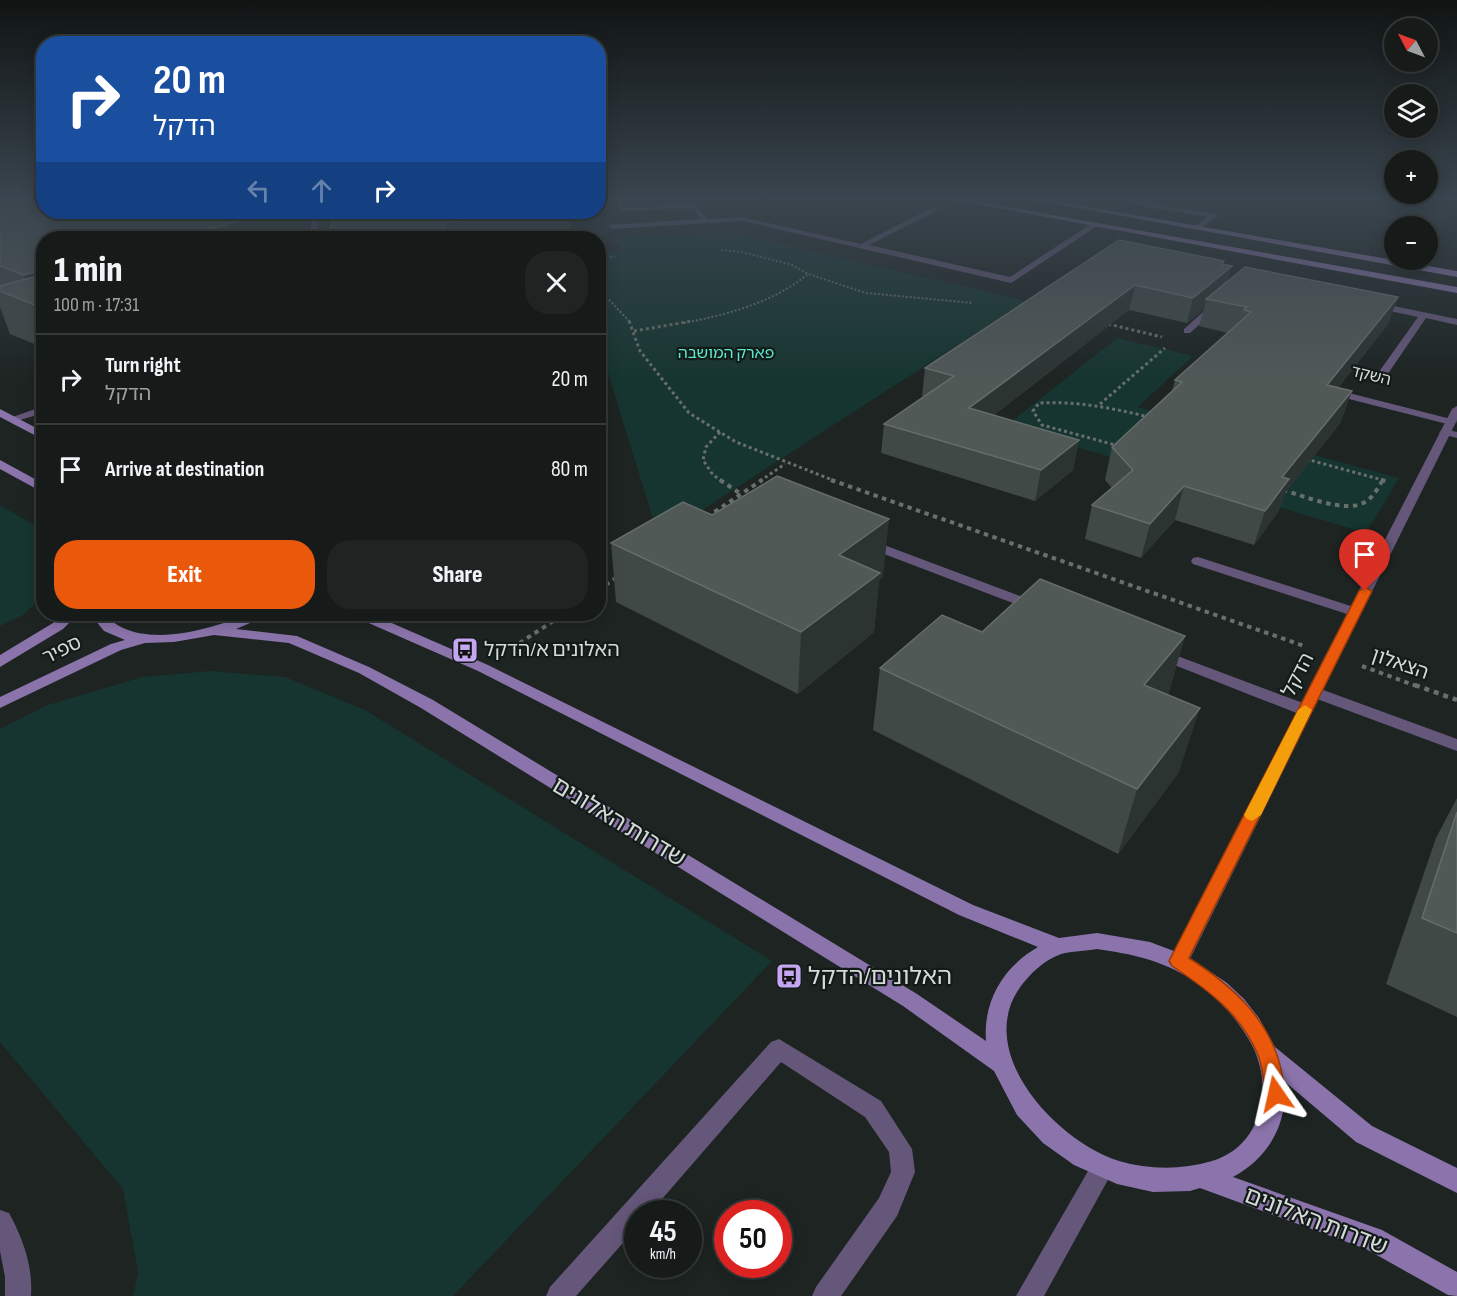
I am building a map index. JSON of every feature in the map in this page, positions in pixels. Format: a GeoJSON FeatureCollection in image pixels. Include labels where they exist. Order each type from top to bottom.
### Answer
{"type":"FeatureCollection","features":[{"type":"Feature","properties":{"kind":"main road"},"geometry":{"type":"LineString","coordinates":[[1293,260],[1457,290]]}},
{"type":"Feature","properties":{"kind":"main road"},"geometry":{"type":"LineString","coordinates":[[1381,260],[1457,274]]}},
{"type":"Feature","properties":{"kind":"main road"},"geometry":{"type":"LineString","coordinates":[[0,412],[36,432]]}},
{"type":"Feature","properties":{"kind":"main road"},"geometry":{"type":"LineString","coordinates":[[0,464],[36,484]]}},
{"type":"Feature","properties":{"kind":"main road","name":"ספיר"},"geometry":{"type":"LineString","coordinates":[[0,662],[42,637],[62,621]]}},
{"type":"Feature","properties":{"kind":"main road"},"geometry":{"type":"LineString","coordinates":[[101,621],[119,632],[145,638],[180,638],[217,631],[242,621]]}},
{"type":"Feature","properties":{"kind":"main road"},"geometry":{"type":"LineString","coordinates":[[376,621],[483,668],[966,910],[1059,947]]}},
{"type":"Feature","properties":{"kind":"main road","name":"שדרות האלונים"},"geometry":{"type":"LineString","coordinates":[[217,631],[291,639],[364,670],[427,704],[910,1000],[1000,1063]]}},
{"type":"Feature","properties":{"kind":"main road","name":"ספיר"},"geometry":{"type":"LineString","coordinates":[[0,703],[116,647],[145,638]]}},
{"type":"Feature","properties":{"kind":"main road"},"geometry":{"type":"LineString","coordinates":[[1107,943],[1138,947],[1179,961],[1216,985],[1248,1018],[1269,1055],[1276,1094],[1268,1131],[1244,1160],[1204,1178],[1155,1180],[1103,1167],[1056,1139],[1021,1102],[1000,1063],[994,1023],[1004,988],[1028,963],[1059,947],[1107,943]]}},
{"type":"Feature","properties":{"kind":"main road"},"geometry":{"type":"LineString","coordinates":[[1269,1055],[1364,1134],[1457,1181]]}},
{"type":"Feature","properties":{"kind":"main road","name":"שדרות האלונים"},"geometry":{"type":"LineString","coordinates":[[1204,1178],[1373,1239],[1457,1286]]}},
{"type":"Feature","properties":{"kind":"street"},"geometry":{"type":"LineString","coordinates":[[925,260],[1011,280],[1041,260]]}},
{"type":"Feature","properties":{"kind":"street"},"geometry":{"type":"LineString","coordinates":[[1187,331],[1221,301]]}},
{"type":"Feature","properties":{"kind":"street"},"geometry":{"type":"LineString","coordinates":[[1368,304],[1457,322]]}},
{"type":"Feature","properties":{"kind":"street"},"geometry":{"type":"LineString","coordinates":[[1382,376],[1424,315]]}},
{"type":"Feature","properties":{"kind":"street"},"geometry":{"type":"LineString","coordinates":[[1349,396],[1451,430]]}},
{"type":"Feature","properties":{"kind":"street","name":"הדקל"},"geometry":{"type":"LineString","coordinates":[[1179,961],[1355,612],[1451,430],[1457,409]]}},
{"type":"Feature","properties":{"kind":"street"},"geometry":{"type":"LineString","coordinates":[[13,419],[36,412]]}},
{"type":"Feature","properties":{"kind":"street"},"geometry":{"type":"LineString","coordinates":[[850,536],[1050,612]]}},
{"type":"Feature","properties":{"kind":"street"},"geometry":{"type":"LineString","coordinates":[[1198,561],[1355,612]]}},
{"type":"Feature","properties":{"kind":"street"},"geometry":{"type":"LineString","coordinates":[[1150,650],[1305,710]]}},
{"type":"Feature","properties":{"kind":"street"},"geometry":{"type":"LineString","coordinates":[[1315,692],[1457,745]]}},
{"type":"Feature","properties":{"kind":"street"},"geometry":{"type":"LineString","coordinates":[[559,1296],[779,1049],[873,1109],[900,1149],[903,1172],[888,1207],[825,1296]]}},
{"type":"Feature","properties":{"kind":"street"},"geometry":{"type":"LineString","coordinates":[[1029,1296],[1103,1167]]}},
{"type":"Feature","properties":{"kind":"street"},"geometry":{"type":"LineString","coordinates":[[0,1222],[12,1243],[19,1285],[18,1296]]}},
{"type":"Feature","properties":{"kind":"path"},"geometry":{"type":"LineString","coordinates":[[774,260],[866,293],[979,303]]}},
{"type":"Feature","properties":{"kind":"path"},"geometry":{"type":"LineString","coordinates":[[634,331],[704,319],[767,300],[794,288],[808,274]]}},
{"type":"Feature","properties":{"kind":"path","name":"הצאלון"},"geometry":{"type":"LineString","coordinates":[[606,296],[622,311],[634,331],[640,351],[661,381],[689,413],[720,432],[786,464],[1457,700]]}},
{"type":"Feature","properties":{"kind":"path"},"geometry":{"type":"LineString","coordinates":[[1108,324],[1163,337]]}},
{"type":"Feature","properties":{"kind":"path"},"geometry":{"type":"LineString","coordinates":[[1100,404],[1166,347]]}},
{"type":"Feature","properties":{"kind":"path"},"geometry":{"type":"LineString","coordinates":[[1120,447],[1042,425],[1033,411],[1039,403],[1066,401],[1100,404],[1156,419]]}},
{"type":"Feature","properties":{"kind":"path"},"geometry":{"type":"LineString","coordinates":[[720,432],[706,447],[703,460],[713,475],[741,494]]}},
{"type":"Feature","properties":{"kind":"path"},"geometry":{"type":"LineString","coordinates":[[1278,489],[1334,504],[1362,504],[1372,497],[1383,480],[1303,458]]}},
{"type":"Feature","properties":{"kind":"path"},"geometry":{"type":"LineString","coordinates":[[703,520],[786,464]]}},
{"type":"Feature","properties":{"kind":"path"},"geometry":{"type":"LineString","coordinates":[[606,585],[618,577]]}},
{"type":"Feature","properties":{"kind":"path"},"geometry":{"type":"LineString","coordinates":[[483,668],[554,621]]}},
{"type":"Feature","properties":{"kind":"green space","name":"פארק המושבה"},"geometry":{"type":"Polygon","coordinates":[[[606,260],[853,260],[1025,301],[659,538],[606,367],[606,260]]]}},
{"type":"Feature","properties":{"kind":"green space"},"geometry":{"type":"Polygon","coordinates":[[[1117,338],[1193,356],[1138,407],[1399,478],[1366,533],[1006,426],[1117,338]]]}},
{"type":"Feature","properties":{"kind":"green space"},"geometry":{"type":"Polygon","coordinates":[[[0,505],[36,526],[36,603],[23,615],[0,626],[0,505]]]}},
{"type":"Feature","properties":{"kind":"green space"},"geometry":{"type":"Polygon","coordinates":[[[210,671],[285,677],[365,710],[772,961],[453,1296],[133,1296],[138,1272],[123,1189],[0,1042],[0,729],[48,705],[142,677],[210,671]]]}},
{"type":"Feature","properties":{"kind":"building"},"geometry":{"type":"Polygon","coordinates":[[[0,260],[36,260],[36,272],[24,275],[0,266],[0,260]]]}},
{"type":"Feature","properties":{"kind":"building"},"geometry":{"type":"Polygon","coordinates":[[[1088,260],[1221,260],[1224,261],[1221,264],[1232,266],[1193,298],[1135,285],[969,408],[1079,440],[1041,470],[884,424],[954,376],[925,368],[1088,260]]]}},
{"type":"Feature","properties":{"kind":"building"},"geometry":{"type":"Polygon","coordinates":[[[1245,267],[1398,297],[1327,385],[1352,391],[1282,477],[1289,479],[1265,511],[1184,486],[1150,524],[1092,505],[1133,470],[1112,447],[1182,382],[1175,380],[1251,312],[1244,310],[1247,307],[1206,299],[1245,267]]]}},
{"type":"Feature","properties":{"kind":"building"},"geometry":{"type":"Polygon","coordinates":[[[36,276],[36,306],[0,291],[0,286],[36,276]]]}},
{"type":"Feature","properties":{"kind":"building"},"geometry":{"type":"Polygon","coordinates":[[[777,476],[889,519],[839,555],[880,573],[801,632],[611,543],[683,502],[712,515],[777,476]]]}},
{"type":"Feature","properties":{"kind":"building"},"geometry":{"type":"Polygon","coordinates":[[[1040,579],[1185,636],[1144,685],[1200,708],[1137,789],[880,668],[942,615],[982,632],[1040,579]]]}},
{"type":"Feature","properties":{"kind":"building"},"geometry":{"type":"Polygon","coordinates":[[[1457,812],[1457,933],[1422,918],[1457,812]]]}},
{"type":"Feature","properties":{"kind":"slow traffic"},"geometry":{"type":"LineString","coordinates":[[1252,815],[1305,710]]}},
{"type":"Feature","properties":{"kind":"place","name":"האלונים א/הדקל"},"geometry":{"type":"Point","coordinates":[465,650]}},
{"type":"Feature","properties":{"kind":"place","name":"האלונים/הדקל"},"geometry":{"type":"Point","coordinates":[789,976]}},
{"type":"Feature","properties":{"kind":"route"},"geometry":{"type":"LineString","coordinates":[[1276,1094],[1269,1055],[1248,1018],[1216,985],[1179,961],[1365,591]]}}]}
